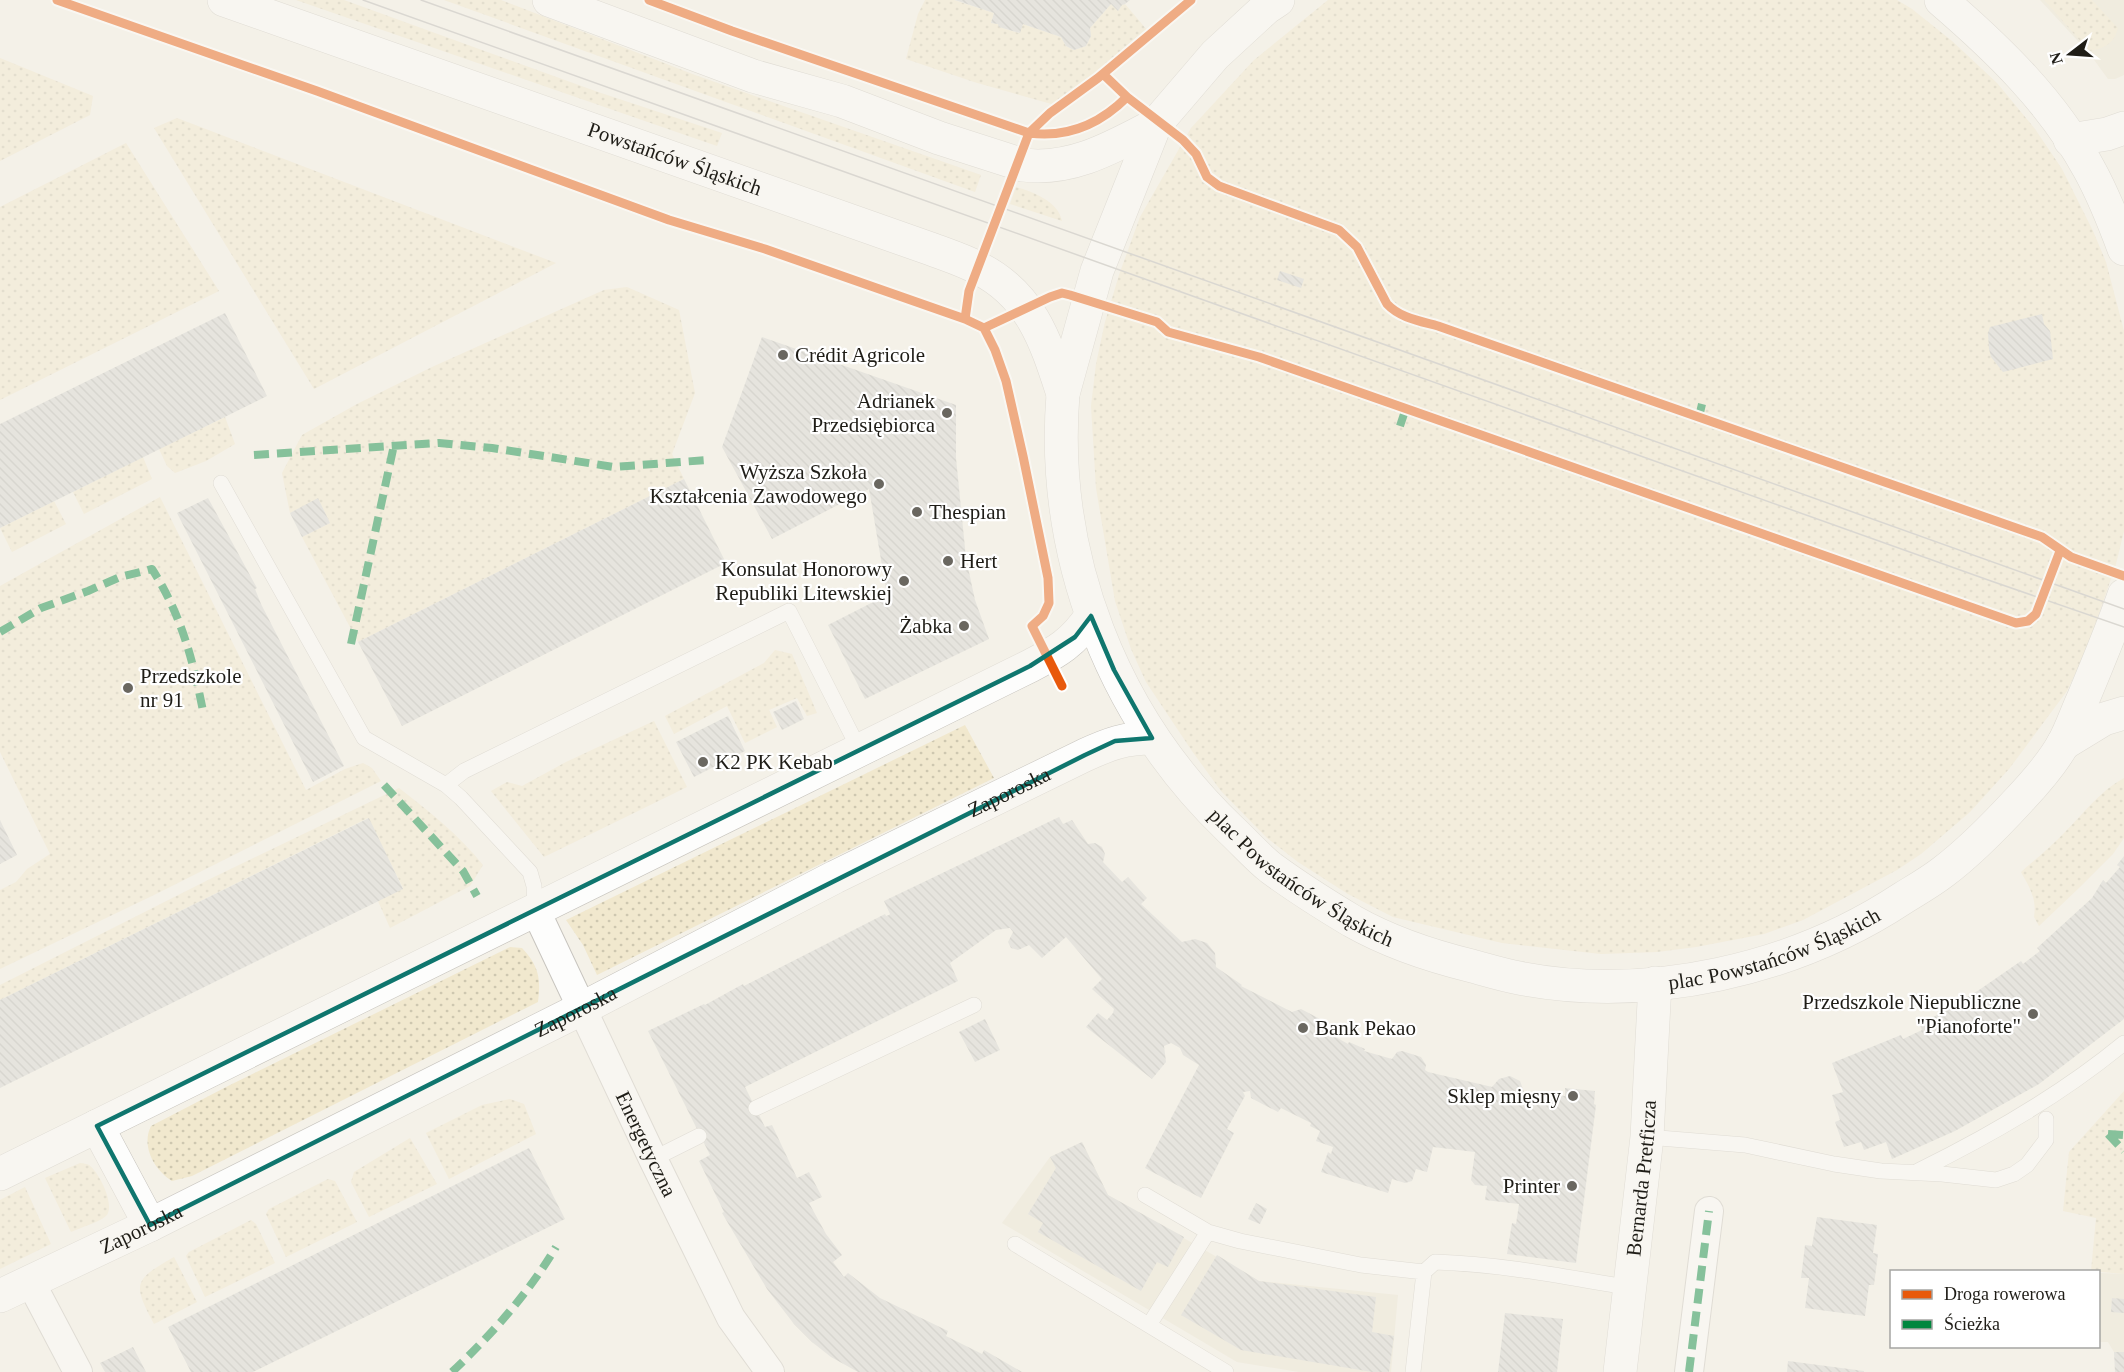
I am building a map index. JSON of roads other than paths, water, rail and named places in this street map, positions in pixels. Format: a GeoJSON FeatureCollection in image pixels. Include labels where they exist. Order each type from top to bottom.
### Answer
{"type":"FeatureCollection","features":[{"type":"Feature","properties":{"kind":"main road","name":"Powstańców Śląskich"},"geometry":{"type":"LineString","coordinates":[[224,0],[931,249],[978,268],[991,275],[1031,314],[1040,329],[1063,394]]}},
{"type":"Feature","properties":{"kind":"main road"},"geometry":{"type":"LineString","coordinates":[[549,0],[753,76],[842,101],[939,138],[1023,165],[1056,166],[1078,161],[1111,148],[1155,125]]}},
{"type":"Feature","properties":{"kind":"main road","name":"plac Powstańców Śląskich"},"geometry":{"type":"LineString","coordinates":[[1278,0],[1266,8],[1215,55],[1155,125],[1097,271],[1063,394],[1062,458],[1068,522],[1078,568],[1092,616],[1129,700],[1152,738],[1201,802],[1270,867],[1353,921],[1396,942],[1439,958],[1520,978],[1619,986],[1655,983],[1739,970],[1791,954],[1873,918],[1944,872],[1988,834],[2041,776],[2063,744],[2110,635],[2124,595]]}},
{"type":"Feature","properties":{"kind":"main road"},"geometry":{"type":"LineString","coordinates":[[1941,0],[1986,39],[2023,77],[2055,117],[2094,179],[2124,249]]}},
{"type":"Feature","properties":{"kind":"main road"},"geometry":{"type":"LineString","coordinates":[[2070,141],[2107,134],[2124,128]]}},
{"type":"Feature","properties":{"kind":"main road"},"geometry":{"type":"LineString","coordinates":[[0,1174],[1052,654],[1075,637],[1092,616]]}},
{"type":"Feature","properties":{"kind":"main road"},"geometry":{"type":"LineString","coordinates":[[2063,744],[2104,719],[2124,713]]}},
{"type":"Feature","properties":{"kind":"main road","name":"Zaporoska"},"geometry":{"type":"LineString","coordinates":[[0,1296],[150,1225],[581,1009],[835,877],[1085,755],[1115,741],[1152,738]]}},
{"type":"Feature","properties":{"kind":"main road","name":"Bernarda Pretficza"},"geometry":{"type":"LineString","coordinates":[[1620,1372],[1647,1137],[1655,983]]}},
{"type":"Feature","properties":{"kind":"main road"},"geometry":{"type":"LineString","coordinates":[[98,1126],[150,1225]]}},
{"type":"Feature","properties":{"kind":"street","name":"Energetyczna"},"geometry":{"type":"LineString","coordinates":[[535,909],[652,1159],[730,1318],[770,1372]]}},
{"type":"Feature","properties":{"kind":"street"},"geometry":{"type":"LineString","coordinates":[[1689,1372],[1709,1211]]}},
{"type":"Feature","properties":{"kind":"street"},"geometry":{"type":"LineString","coordinates":[[30,1281],[78,1372]]}},
{"type":"Feature","properties":{"kind":"lane"},"geometry":{"type":"LineString","coordinates":[[220,483],[364,738],[446,785],[461,798],[530,872],[534,886],[535,909]]}},
{"type":"Feature","properties":{"kind":"lane"},"geometry":{"type":"LineString","coordinates":[[446,785],[464,771],[789,611],[859,749]]}},
{"type":"Feature","properties":{"kind":"lane"},"geometry":{"type":"LineString","coordinates":[[756,1108],[974,1005]]}},
{"type":"Feature","properties":{"kind":"lane"},"geometry":{"type":"LineString","coordinates":[[1917,1172],[1986,1137],[2076,1080],[2124,1043]]}},
{"type":"Feature","properties":{"kind":"lane"},"geometry":{"type":"LineString","coordinates":[[1647,1137],[1745,1145],[1881,1171],[1917,1172],[1996,1180],[2014,1174],[2027,1165],[2046,1140],[2046,1119]]}},
{"type":"Feature","properties":{"kind":"lane"},"geometry":{"type":"LineString","coordinates":[[652,1159],[699,1136]]}},
{"type":"Feature","properties":{"kind":"lane"},"geometry":{"type":"LineString","coordinates":[[1145,1195],[1208,1232],[1240,1241],[1361,1265],[1424,1272]]}},
{"type":"Feature","properties":{"kind":"lane"},"geometry":{"type":"LineString","coordinates":[[1149,1325],[1208,1232]]}},
{"type":"Feature","properties":{"kind":"lane"},"geometry":{"type":"LineString","coordinates":[[1015,1244],[1226,1372]]}},
{"type":"Feature","properties":{"kind":"lane"},"geometry":{"type":"LineString","coordinates":[[1413,1372],[1424,1272],[1435,1262],[1511,1268],[1631,1288]]}},
{"type":"Feature","properties":{"kind":"tram line"},"geometry":{"type":"LineString","coordinates":[[363,0],[2124,627]]}},
{"type":"Feature","properties":{"kind":"tram line"},"geometry":{"type":"LineString","coordinates":[[421,0],[2124,609]]}},
{"type":"Feature","properties":{"kind":"place","name":"Crédit Agricole"},"geometry":{"type":"Point","coordinates":[783,355]}},
{"type":"Feature","properties":{"kind":"place","name":"Adrianek Przedsiębiorca"},"geometry":{"type":"Point","coordinates":[947,413]}},
{"type":"Feature","properties":{"kind":"place","name":"Wyższa Szkoła Kształcenia Zawodowego"},"geometry":{"type":"Point","coordinates":[879,484]}},
{"type":"Feature","properties":{"kind":"place","name":"Thespian"},"geometry":{"type":"Point","coordinates":[917,512]}},
{"type":"Feature","properties":{"kind":"place","name":"Hert"},"geometry":{"type":"Point","coordinates":[948,561]}},
{"type":"Feature","properties":{"kind":"place","name":"Konsulat Honorowy Republiki Litewskiej"},"geometry":{"type":"Point","coordinates":[904,581]}},
{"type":"Feature","properties":{"kind":"place","name":"Żabka"},"geometry":{"type":"Point","coordinates":[964,626]}},
{"type":"Feature","properties":{"kind":"place","name":"Przedszkole nr 91"},"geometry":{"type":"Point","coordinates":[128,688]}},
{"type":"Feature","properties":{"kind":"place","name":"K2 PK Kebab"},"geometry":{"type":"Point","coordinates":[703,762]}},
{"type":"Feature","properties":{"kind":"place","name":"Przedszkole Niepubliczne \"Pianoforte\""},"geometry":{"type":"Point","coordinates":[2033,1014]}},
{"type":"Feature","properties":{"kind":"place","name":"Bank Pekao"},"geometry":{"type":"Point","coordinates":[1303,1028]}},
{"type":"Feature","properties":{"kind":"place","name":"Sklep mięsny"},"geometry":{"type":"Point","coordinates":[1573,1096]}},
{"type":"Feature","properties":{"kind":"place","name":"Printer"},"geometry":{"type":"Point","coordinates":[1572,1186]}}]}
